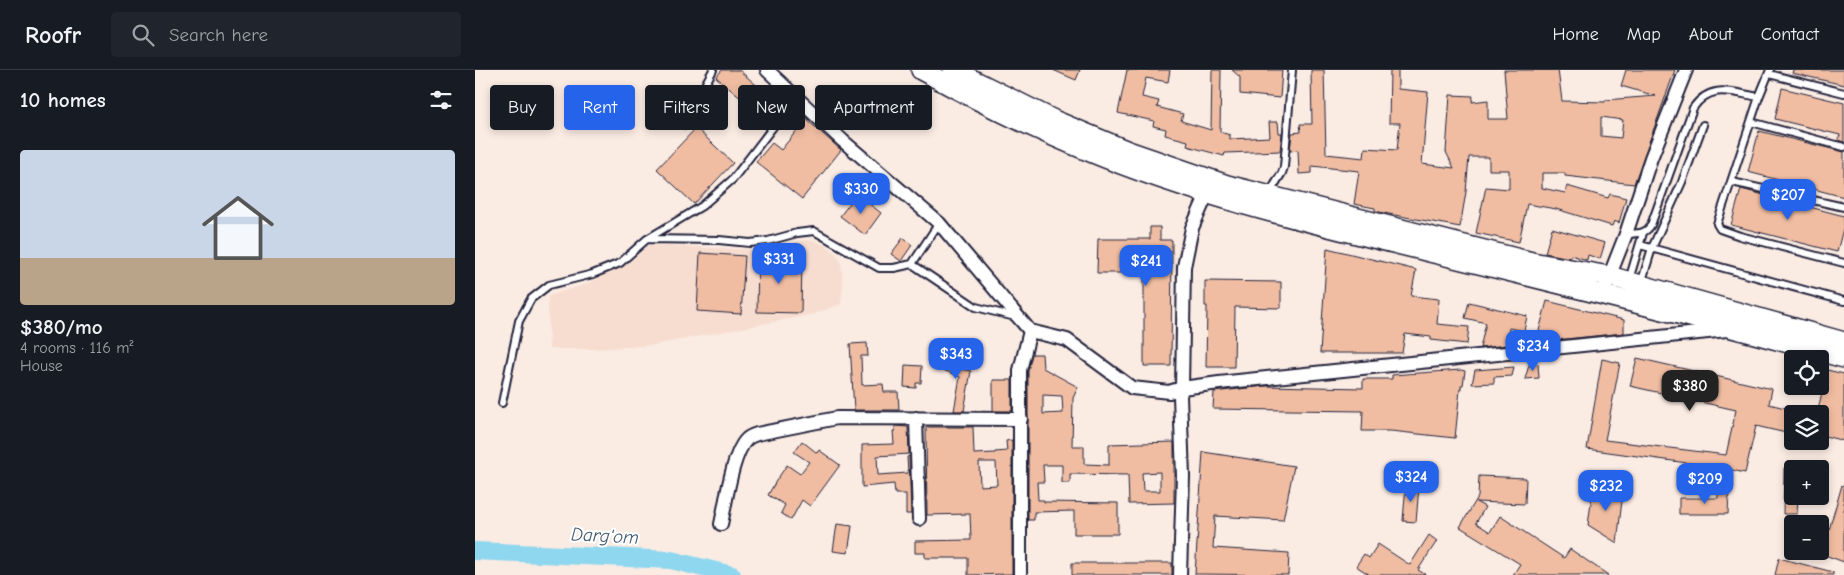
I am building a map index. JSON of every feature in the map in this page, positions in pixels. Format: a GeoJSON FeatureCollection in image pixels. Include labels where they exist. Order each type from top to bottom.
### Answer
{"type":"FeatureCollection","features":[{"type":"Feature","properties":{"kind":"main road"},"geometry":{"type":"LineString","coordinates":[[921,70],[983,104],[1087,151],[1207,194],[1293,218],[1609,276],[1634,283],[1738,322],[1844,358]]}},
{"type":"Feature","properties":{"kind":"main road"},"geometry":{"type":"LineString","coordinates":[[953,70],[1056,120],[1128,151],[1227,185],[1602,295],[1844,342]]}},
{"type":"Feature","properties":{"kind":"street"},"geometry":{"type":"LineString","coordinates":[[767,70],[783,85]]}},
{"type":"Feature","properties":{"kind":"street"},"geometry":{"type":"LineString","coordinates":[[1602,295],[1651,158],[1686,70]]}},
{"type":"Feature","properties":{"kind":"street"},"geometry":{"type":"LineString","coordinates":[[805,105],[843,141],[939,223],[1030,331],[1067,340],[1131,388],[1169,392],[1182,388],[1219,383],[1738,322]]}},
{"type":"Feature","properties":{"kind":"street"},"geometry":{"type":"LineString","coordinates":[[1180,575],[1183,476],[1180,396],[1182,388],[1184,267],[1191,228],[1207,194]]}},
{"type":"Feature","properties":{"kind":"street"},"geometry":{"type":"LineString","coordinates":[[1020,575],[1020,370],[1030,331]]}},
{"type":"Feature","properties":{"kind":"street"},"geometry":{"type":"LineString","coordinates":[[721,524],[733,468],[738,454],[747,439],[757,434],[837,418],[1021,419]]}},
{"type":"Feature","properties":{"kind":"street"},"geometry":{"type":"LineString","coordinates":[[916,418],[919,519]]}},
{"type":"Feature","properties":{"kind":"lane"},"geometry":{"type":"LineString","coordinates":[[705,85],[713,70]]}},
{"type":"Feature","properties":{"kind":"lane"},"geometry":{"type":"LineString","coordinates":[[1268,196],[1282,173],[1284,166],[1292,70]]}},
{"type":"Feature","properties":{"kind":"lane"},"geometry":{"type":"LineString","coordinates":[[1844,93],[1769,72],[1717,224],[1720,228],[1739,236],[1844,263]]}},
{"type":"Feature","properties":{"kind":"lane"},"geometry":{"type":"LineString","coordinates":[[1625,234],[1643,233],[1651,225],[1693,108],[1699,100],[1711,92],[1719,90],[1759,97]]}},
{"type":"Feature","properties":{"kind":"lane"},"geometry":{"type":"LineString","coordinates":[[1751,122],[1844,147]]}},
{"type":"Feature","properties":{"kind":"lane"},"geometry":{"type":"LineString","coordinates":[[1634,283],[1682,182],[1703,125]]}},
{"type":"Feature","properties":{"kind":"lane"},"geometry":{"type":"LineString","coordinates":[[502,403],[519,320],[531,299],[549,286],[593,274],[620,263],[647,239],[702,206],[733,179],[771,130]]}},
{"type":"Feature","properties":{"kind":"lane"},"geometry":{"type":"LineString","coordinates":[[1732,182],[1844,207]]}},
{"type":"Feature","properties":{"kind":"lane"},"geometry":{"type":"LineString","coordinates":[[647,239],[719,240],[751,243],[813,231],[879,268],[894,268],[912,264],[939,223]]}},
{"type":"Feature","properties":{"kind":"lane"},"geometry":{"type":"LineString","coordinates":[[1634,283],[1643,233]]}},
{"type":"Feature","properties":{"kind":"lane"},"geometry":{"type":"LineString","coordinates":[[1640,245],[1844,302]]}},
{"type":"Feature","properties":{"kind":"lane"},"geometry":{"type":"LineString","coordinates":[[912,264],[976,307],[1019,318]]}},
{"type":"Feature","properties":{"kind":"shaded area"},"geometry":{"type":"Polygon","coordinates":[[[804,240],[815,241],[827,246],[836,254],[841,262],[843,285],[841,304],[814,314],[654,345],[595,349],[549,349],[548,296],[584,285],[627,264],[649,245],[760,250],[780,247],[804,240]]]}},
{"type":"Feature","properties":{"kind":"building"},"geometry":{"type":"Polygon","coordinates":[[[722,70],[739,70],[756,85],[738,85],[738,96],[728,87],[728,85],[716,77],[722,70]]]}},
{"type":"Feature","properties":{"kind":"building"},"geometry":{"type":"Polygon","coordinates":[[[1053,70],[1080,70],[1076,80],[1053,70]]]}},
{"type":"Feature","properties":{"kind":"building"},"geometry":{"type":"Polygon","coordinates":[[[1127,70],[1170,70],[1168,82],[1146,78],[1142,97],[1159,101],[1157,107],[1183,114],[1181,121],[1211,130],[1212,70],[1221,70],[1220,132],[1230,135],[1230,139],[1270,137],[1269,122],[1278,122],[1279,133],[1282,133],[1280,151],[1225,153],[1224,156],[1187,146],[1188,141],[1165,135],[1166,129],[1153,126],[1154,121],[1118,113],[1127,70]]]}},
{"type":"Feature","properties":{"kind":"building"},"geometry":{"type":"Polygon","coordinates":[[[1232,70],[1282,70],[1280,98],[1240,94],[1240,77],[1232,70]]]}},
{"type":"Feature","properties":{"kind":"building"},"geometry":{"type":"Polygon","coordinates":[[[1311,70],[1324,70],[1326,154],[1364,158],[1365,148],[1397,150],[1400,123],[1389,123],[1390,70],[1398,70],[1398,89],[1428,92],[1422,164],[1454,168],[1446,152],[1450,95],[1473,96],[1472,102],[1488,100],[1488,119],[1508,119],[1504,70],[1558,70],[1562,101],[1605,102],[1605,100],[1656,96],[1621,86],[1626,70],[1675,70],[1634,184],[1565,176],[1565,173],[1542,173],[1542,188],[1565,193],[1567,186],[1608,198],[1610,194],[1626,198],[1619,223],[1614,221],[1612,226],[1556,209],[1527,204],[1519,242],[1476,233],[1486,187],[1509,189],[1509,170],[1489,170],[1489,157],[1469,157],[1460,227],[1389,214],[1375,211],[1375,208],[1354,204],[1359,171],[1312,166],[1312,173],[1299,174],[1298,150],[1290,151],[1292,133],[1301,132],[1300,124],[1312,124],[1311,70]],[[1601,117],[1601,136],[1621,138],[1623,120],[1601,117]]]}},
{"type":"Feature","properties":{"kind":"building"},"geometry":{"type":"Polygon","coordinates":[[[1793,70],[1844,70],[1844,85],[1792,73],[1793,70]]]}},
{"type":"Feature","properties":{"kind":"building"},"geometry":{"type":"Polygon","coordinates":[[[1782,88],[1844,103],[1844,142],[1838,140],[1840,135],[1775,119],[1782,88]]]}},
{"type":"Feature","properties":{"kind":"building"},"geometry":{"type":"Polygon","coordinates":[[[806,119],[815,127],[815,130],[818,130],[841,150],[802,199],[756,162],[772,143],[781,150],[797,130],[805,130],[806,119]]]}},
{"type":"Feature","properties":{"kind":"building"},"geometry":{"type":"Polygon","coordinates":[[[694,130],[698,130],[733,163],[694,204],[657,169],[694,130]]]}},
{"type":"Feature","properties":{"kind":"building"},"geometry":{"type":"Polygon","coordinates":[[[1759,131],[1844,152],[1844,197],[1748,172],[1759,131]]]}},
{"type":"Feature","properties":{"kind":"building"},"geometry":{"type":"Polygon","coordinates":[[[1741,189],[1844,216],[1844,225],[1837,252],[1731,225],[1741,189]]]}},
{"type":"Feature","properties":{"kind":"building"},"geometry":{"type":"Polygon","coordinates":[[[857,194],[881,213],[865,235],[840,216],[857,194]]]}},
{"type":"Feature","properties":{"kind":"building"},"geometry":{"type":"Polygon","coordinates":[[[1150,227],[1160,227],[1160,240],[1172,240],[1171,366],[1144,366],[1144,273],[1097,273],[1098,239],[1150,239],[1150,227]]]}},
{"type":"Feature","properties":{"kind":"building"},"geometry":{"type":"Polygon","coordinates":[[[1552,228],[1605,243],[1600,259],[1588,255],[1587,260],[1571,255],[1570,258],[1545,253],[1552,228]]]}},
{"type":"Feature","properties":{"kind":"building"},"geometry":{"type":"Polygon","coordinates":[[[903,238],[912,245],[901,261],[891,254],[903,238]]]}},
{"type":"Feature","properties":{"kind":"building"},"geometry":{"type":"Polygon","coordinates":[[[1327,248],[1416,270],[1411,296],[1439,299],[1437,324],[1469,327],[1467,344],[1431,340],[1431,337],[1405,334],[1402,353],[1320,353],[1327,248]]]}},
{"type":"Feature","properties":{"kind":"building"},"geometry":{"type":"Polygon","coordinates":[[[700,253],[745,256],[741,314],[697,311],[700,253]]]}},
{"type":"Feature","properties":{"kind":"building"},"geometry":{"type":"Polygon","coordinates":[[[758,257],[802,258],[801,313],[757,312],[758,257]]]}},
{"type":"Feature","properties":{"kind":"building"},"geometry":{"type":"Polygon","coordinates":[[[1205,281],[1281,282],[1281,308],[1235,307],[1234,367],[1206,367],[1207,306],[1205,306],[1205,281]]]}},
{"type":"Feature","properties":{"kind":"building"},"geometry":{"type":"Polygon","coordinates":[[[1547,301],[1624,320],[1624,333],[1536,342],[1547,301]]]}},
{"type":"Feature","properties":{"kind":"building"},"geometry":{"type":"Polygon","coordinates":[[[1469,302],[1527,316],[1524,331],[1509,328],[1507,345],[1480,348],[1486,323],[1465,318],[1469,302]]]}},
{"type":"Feature","properties":{"kind":"building"},"geometry":{"type":"Polygon","coordinates":[[[867,343],[868,356],[861,356],[862,385],[883,384],[884,392],[898,392],[899,410],[854,410],[850,344],[867,343]]]}},
{"type":"Feature","properties":{"kind":"building"},"geometry":{"type":"Polygon","coordinates":[[[1032,354],[1042,354],[1043,368],[1078,387],[1073,398],[1072,446],[1084,446],[1084,464],[1109,465],[1109,444],[1174,442],[1174,503],[1129,504],[1128,475],[1070,474],[1070,483],[1062,483],[1062,465],[1043,465],[1044,482],[1037,482],[1038,500],[1044,500],[1044,502],[1118,503],[1118,534],[1074,534],[1074,511],[1034,512],[1034,520],[1028,520],[1028,371],[1032,354]],[[1043,395],[1043,414],[1063,413],[1062,396],[1043,395]],[[1160,472],[1142,473],[1143,491],[1160,491],[1160,472]]]}},
{"type":"Feature","properties":{"kind":"building"},"geometry":{"type":"Polygon","coordinates":[[[935,355],[961,366],[960,369],[971,371],[964,411],[954,411],[960,377],[931,365],[935,355]]]}},
{"type":"Feature","properties":{"kind":"building"},"geometry":{"type":"Polygon","coordinates":[[[1637,358],[1772,389],[1769,404],[1784,408],[1784,433],[1756,426],[1745,473],[1723,468],[1587,449],[1602,359],[1620,363],[1605,440],[1726,455],[1736,410],[1630,386],[1637,358]]]}},
{"type":"Feature","properties":{"kind":"building"},"geometry":{"type":"Polygon","coordinates":[[[1538,364],[1539,378],[1525,379],[1529,365],[1538,364]]]}},
{"type":"Feature","properties":{"kind":"building"},"geometry":{"type":"Polygon","coordinates":[[[905,365],[922,366],[921,383],[916,383],[916,388],[904,387],[905,365]]]}},
{"type":"Feature","properties":{"kind":"building"},"geometry":{"type":"Polygon","coordinates":[[[1514,367],[1512,376],[1494,377],[1494,383],[1472,384],[1475,370],[1514,367]]]}},
{"type":"Feature","properties":{"kind":"building"},"geometry":{"type":"Polygon","coordinates":[[[1829,370],[1844,374],[1844,441],[1829,437],[1829,405],[1819,405],[1821,395],[1829,395],[1829,370]]]}},
{"type":"Feature","properties":{"kind":"building"},"geometry":{"type":"Polygon","coordinates":[[[1465,371],[1463,385],[1461,385],[1460,389],[1455,438],[1391,431],[1362,431],[1363,411],[1213,409],[1214,392],[1265,386],[1363,388],[1363,379],[1392,379],[1392,375],[1465,371]]]}},
{"type":"Feature","properties":{"kind":"building"},"geometry":{"type":"Polygon","coordinates":[[[993,380],[1012,380],[1012,411],[993,411],[993,380]]]}},
{"type":"Feature","properties":{"kind":"building"},"geometry":{"type":"Polygon","coordinates":[[[895,426],[908,427],[909,454],[877,456],[878,475],[908,473],[907,457],[909,456],[911,514],[906,514],[906,494],[895,494],[894,484],[862,487],[862,445],[894,444],[893,431],[895,431],[895,426]]]}},
{"type":"Feature","properties":{"kind":"building"},"geometry":{"type":"Polygon","coordinates":[[[926,427],[973,427],[974,454],[1007,451],[1006,441],[1012,440],[1012,574],[968,575],[968,558],[925,558],[925,553],[915,553],[915,541],[971,540],[970,514],[927,515],[926,427]],[[979,462],[980,486],[997,485],[996,462],[979,462]]]}},
{"type":"Feature","properties":{"kind":"building"},"geometry":{"type":"Polygon","coordinates":[[[802,441],[817,453],[819,450],[840,465],[810,506],[802,500],[791,520],[781,513],[785,505],[768,495],[787,465],[800,474],[809,462],[794,452],[802,441]]]}},
{"type":"Feature","properties":{"kind":"building"},"geometry":{"type":"Polygon","coordinates":[[[1203,452],[1294,466],[1283,520],[1215,516],[1213,548],[1289,553],[1288,575],[1195,574],[1203,452]]]}},
{"type":"Feature","properties":{"kind":"building"},"geometry":{"type":"Polygon","coordinates":[[[1784,468],[1784,505],[1798,505],[1797,514],[1783,514],[1784,468]]]}},
{"type":"Feature","properties":{"kind":"building"},"geometry":{"type":"Polygon","coordinates":[[[1479,476],[1526,478],[1525,504],[1476,502],[1485,507],[1476,523],[1490,532],[1500,516],[1564,558],[1570,549],[1608,575],[1513,575],[1520,564],[1460,527],[1478,497],[1479,476]]]}},
{"type":"Feature","properties":{"kind":"building"},"geometry":{"type":"Polygon","coordinates":[[[1406,484],[1419,486],[1416,522],[1403,521],[1406,484]]]}},
{"type":"Feature","properties":{"kind":"building"},"geometry":{"type":"Polygon","coordinates":[[[1842,485],[1844,486],[1844,562],[1829,557],[1829,530],[1842,485]]]}},
{"type":"Feature","properties":{"kind":"building"},"geometry":{"type":"Polygon","coordinates":[[[1593,488],[1623,492],[1617,543],[1588,525],[1593,488]]]}},
{"type":"Feature","properties":{"kind":"building"},"geometry":{"type":"Polygon","coordinates":[[[1718,493],[1729,493],[1728,514],[1679,514],[1679,498],[1718,498],[1718,493]]]}},
{"type":"Feature","properties":{"kind":"building"},"geometry":{"type":"Polygon","coordinates":[[[837,524],[852,526],[848,553],[833,551],[837,524]]]}},
{"type":"Feature","properties":{"kind":"building"},"geometry":{"type":"Polygon","coordinates":[[[1429,535],[1437,541],[1418,570],[1426,575],[1370,575],[1356,566],[1364,554],[1369,558],[1378,544],[1410,565],[1429,535]]]}},
{"type":"Feature","properties":{"kind":"building"},"geometry":{"type":"Polygon","coordinates":[[[1779,558],[1833,572],[1833,575],[1775,575],[1779,558]]]}},
{"type":"Feature","properties":{"kind":"building"},"geometry":{"type":"Polygon","coordinates":[[[1072,563],[1172,563],[1172,575],[1072,575],[1072,563]]]}},
{"type":"Feature","properties":{"kind":"waterway","name":"Darg'om"},"geometry":{"type":"LineString","coordinates":[[475,551],[671,560],[732,575]]}}]}
